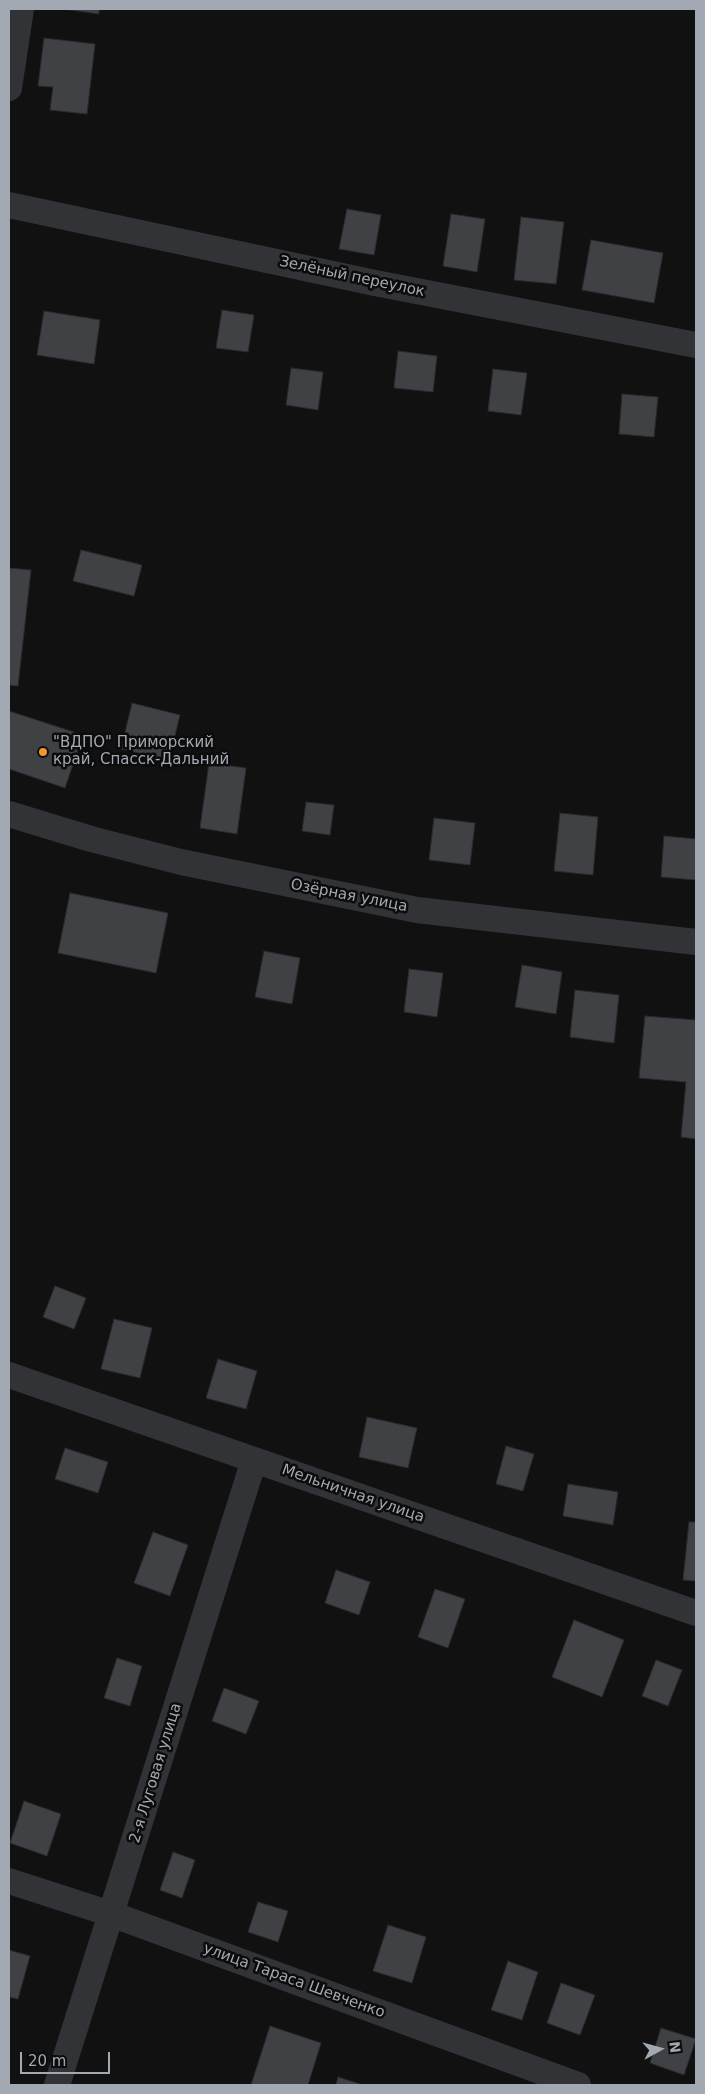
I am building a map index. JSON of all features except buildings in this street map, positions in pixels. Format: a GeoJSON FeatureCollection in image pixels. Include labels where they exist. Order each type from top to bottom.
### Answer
{"type":"FeatureCollection","features":[{"type":"Feature","properties":{"kind":"street"},"geometry":{"type":"LineString","coordinates":[[9,88],[21,9]]}},
{"type":"Feature","properties":{"kind":"street","name":"Зелёный переулок"},"geometry":{"type":"LineString","coordinates":[[9,205],[375,283],[696,345]]}},
{"type":"Feature","properties":{"kind":"street","name":"Озёрная улица"},"geometry":{"type":"LineString","coordinates":[[9,814],[91,839],[181,862],[417,910],[696,942]]}},
{"type":"Feature","properties":{"kind":"street","name":"Мельничная улица"},"geometry":{"type":"LineString","coordinates":[[9,1375],[696,1612]]}},
{"type":"Feature","properties":{"kind":"street","name":"2-я Луговая улица"},"geometry":{"type":"LineString","coordinates":[[57,2085],[254,1460]]}},
{"type":"Feature","properties":{"kind":"street","name":"улица Тараса Шевченко"},"geometry":{"type":"LineString","coordinates":[[9,1881],[111,1914],[578,2085]]}},
{"type":"Feature","properties":{"kind":"place","name":"\"ВДПО\" Приморский край, Спасск-Дальний"},"geometry":{"type":"Point","coordinates":[43,752]}}]}
